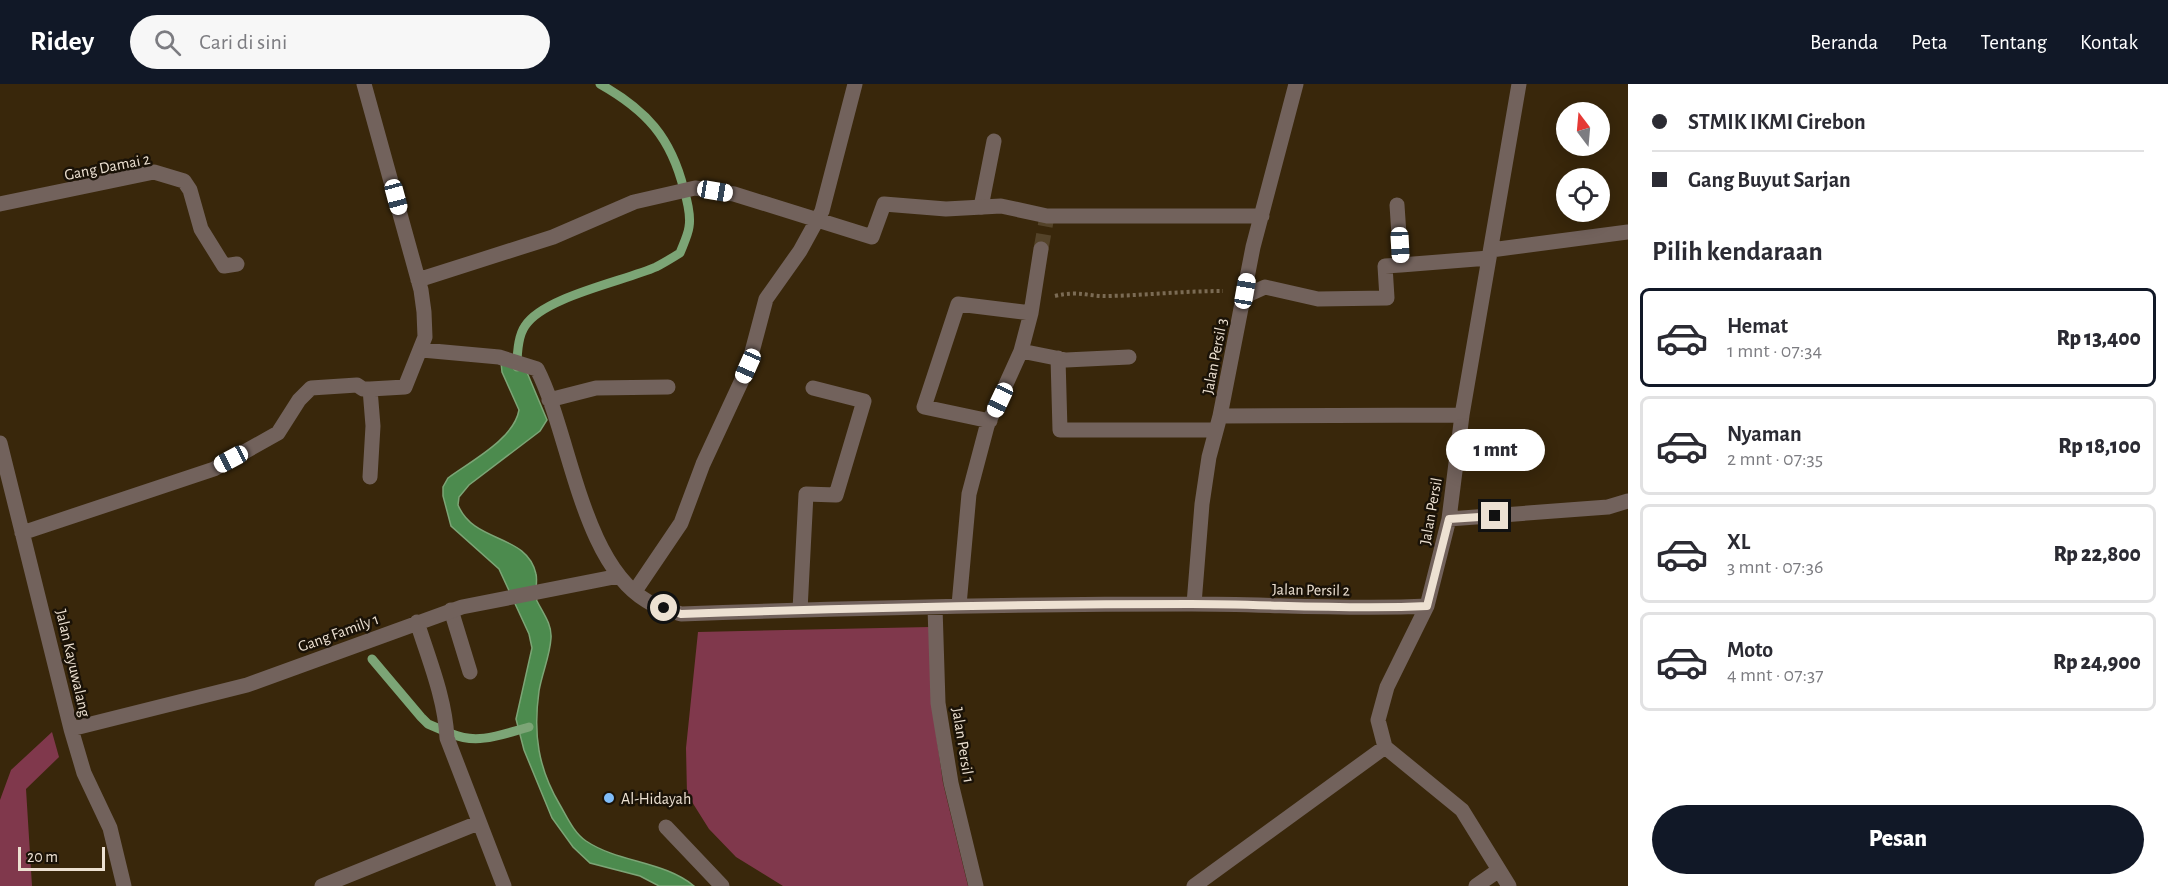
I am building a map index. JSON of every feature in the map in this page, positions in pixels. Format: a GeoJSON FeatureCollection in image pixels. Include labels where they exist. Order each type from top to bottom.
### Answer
{"type":"FeatureCollection","features":[{"type":"Feature","properties":{"kind":"street"},"geometry":{"type":"LineString","coordinates":[[22,533],[214,469],[278,433],[299,400],[311,388],[357,385],[363,390],[405,387],[422,350],[425,320],[418,280],[364,84]]}},
{"type":"Feature","properties":{"kind":"street"},"geometry":{"type":"LineString","coordinates":[[635,591],[681,523],[703,465],[748,366],[766,299],[800,251],[822,211],[855,84]]}},
{"type":"Feature","properties":{"kind":"street","name":"Jalan Persil 3"},"geometry":{"type":"LineString","coordinates":[[1194,604],[1202,504],[1252,247],[1296,84]]}},
{"type":"Feature","properties":{"kind":"street","name":"Jalan Persil"},"geometry":{"type":"LineString","coordinates":[[1385,747],[1378,720],[1387,687],[1427,606],[1449,519],[1462,415],[1519,84]]}},
{"type":"Feature","properties":{"kind":"street"},"geometry":{"type":"LineString","coordinates":[[981,207],[994,141]]}},
{"type":"Feature","properties":{"kind":"street","name":"Gang Damai 2"},"geometry":{"type":"LineString","coordinates":[[0,204],[154,172],[184,181],[190,190],[201,229],[218,259],[224,266],[237,264]]}},
{"type":"Feature","properties":{"kind":"street"},"geometry":{"type":"LineString","coordinates":[[418,280],[553,237],[606,213],[675,191],[695,188],[734,194],[872,237],[884,204],[946,209],[1001,206],[1047,216],[1262,216]]}},
{"type":"Feature","properties":{"kind":"street"},"geometry":{"type":"LineString","coordinates":[[1397,205],[1401,265]]}},
{"type":"Feature","properties":{"kind":"street"},"geometry":{"type":"LineString","coordinates":[[1244,294],[1265,287],[1318,298],[1387,298],[1385,266],[1490,254],[1628,232]]}},
{"type":"Feature","properties":{"kind":"street"},"geometry":{"type":"LineString","coordinates":[[959,605],[969,494],[990,421],[1021,351],[1032,307],[1041,249]]}},
{"type":"Feature","properties":{"kind":"street"},"geometry":{"type":"LineString","coordinates":[[990,421],[924,406],[958,304],[1032,307]]}},
{"type":"Feature","properties":{"kind":"street","name":"Jalan Persil 2"},"geometry":{"type":"LineString","coordinates":[[422,350],[499,357],[528,364],[537,369],[560,426],[576,489],[604,551],[620,576],[647,602],[681,614],[959,605],[1194,604],[1379,608],[1427,606]]}},
{"type":"Feature","properties":{"kind":"street"},"geometry":{"type":"LineString","coordinates":[[1021,351],[1058,358],[1129,357]]}},
{"type":"Feature","properties":{"kind":"street"},"geometry":{"type":"LineString","coordinates":[[1058,358],[1060,430],[1462,415]]}},
{"type":"Feature","properties":{"kind":"street"},"geometry":{"type":"LineString","coordinates":[[549,400],[596,388],[668,387]]}},
{"type":"Feature","properties":{"kind":"street"},"geometry":{"type":"LineString","coordinates":[[800,610],[806,494],[836,495],[864,401],[813,388]]}},
{"type":"Feature","properties":{"kind":"street"},"geometry":{"type":"LineString","coordinates":[[370,389],[374,426],[370,477]]}},
{"type":"Feature","properties":{"kind":"street","name":"Jalan Kayuwalang"},"geometry":{"type":"LineString","coordinates":[[0,443],[5,489],[22,533],[71,729],[84,773],[110,828],[124,886]]}},
{"type":"Feature","properties":{"kind":"street"},"geometry":{"type":"LineString","coordinates":[[1449,519],[1608,507],[1628,501]]}},
{"type":"Feature","properties":{"kind":"street","name":"Gang Family 1"},"geometry":{"type":"LineString","coordinates":[[71,729],[247,685],[451,610],[545,589],[620,576]]}},
{"type":"Feature","properties":{"kind":"street","name":"Jalan Persil 1"},"geometry":{"type":"LineString","coordinates":[[935,607],[940,714],[951,783],[976,886]]}},
{"type":"Feature","properties":{"kind":"street"},"geometry":{"type":"LineString","coordinates":[[451,610],[470,672]]}},
{"type":"Feature","properties":{"kind":"street"},"geometry":{"type":"LineString","coordinates":[[417,622],[438,687],[446,718],[447,738],[504,886]]}},
{"type":"Feature","properties":{"kind":"street"},"geometry":{"type":"LineString","coordinates":[[1194,886],[1385,747],[1462,810],[1509,886]]}},
{"type":"Feature","properties":{"kind":"street"},"geometry":{"type":"LineString","coordinates":[[322,886],[478,823]]}},
{"type":"Feature","properties":{"kind":"street"},"geometry":{"type":"LineString","coordinates":[[666,827],[722,886]]}},
{"type":"Feature","properties":{"kind":"street"},"geometry":{"type":"LineString","coordinates":[[1476,886],[1499,870]]}},
{"type":"Feature","properties":{"kind":"path"},"geometry":{"type":"LineString","coordinates":[[1032,307],[1075,291],[1108,296],[1172,291],[1244,294]]}},
{"type":"Feature","properties":{"kind":"shaded area"},"geometry":{"type":"Polygon","coordinates":[[[501,362],[526,370],[547,420],[540,431],[469,485],[459,497],[458,505],[476,526],[522,551],[531,561],[536,574],[536,598],[549,623],[551,633],[537,707],[537,736],[547,778],[571,824],[586,841],[613,854],[669,872],[694,886],[659,886],[640,876],[590,863],[573,847],[552,818],[524,750],[516,719],[532,648],[529,634],[499,569],[451,526],[443,496],[443,487],[448,478],[500,440],[515,421],[519,410],[502,372],[501,362]]]}},
{"type":"Feature","properties":{"kind":"shaded area"},"geometry":{"type":"Polygon","coordinates":[[[930,627],[932,704],[943,783],[968,886],[783,886],[736,857],[709,829],[687,794],[686,748],[698,632],[930,627]]]}},
{"type":"Feature","properties":{"kind":"shaded area"},"geometry":{"type":"Polygon","coordinates":[[[52,732],[59,757],[26,789],[32,886],[0,886],[0,800],[11,770],[52,732]]]}},
{"type":"Feature","properties":{"kind":"waterway"},"geometry":{"type":"LineString","coordinates":[[517,367],[521,335],[534,316],[566,298],[659,265],[680,253],[688,233],[689,218],[686,198],[679,171],[664,140],[631,104],[600,84]]}},
{"type":"Feature","properties":{"kind":"waterway"},"geometry":{"type":"LineString","coordinates":[[372,659],[421,717],[428,724],[442,730]]}},
{"type":"Feature","properties":{"kind":"waterway"},"geometry":{"type":"LineString","coordinates":[[452,734],[471,739],[500,735],[529,727]]}},
{"type":"Feature","properties":{"kind":"tunnel"},"geometry":{"type":"LineString","coordinates":[[1041,249],[1047,216]]}},
{"type":"Feature","properties":{"kind":"place","name":"Al-Hidayah"},"geometry":{"type":"Point","coordinates":[609,798]}},
{"type":"Feature","properties":{"kind":"route"},"geometry":{"type":"LineString","coordinates":[[664,608],[681,614],[959,605],[1194,604],[1379,608],[1427,606],[1449,519],[1495,516]]}}]}
